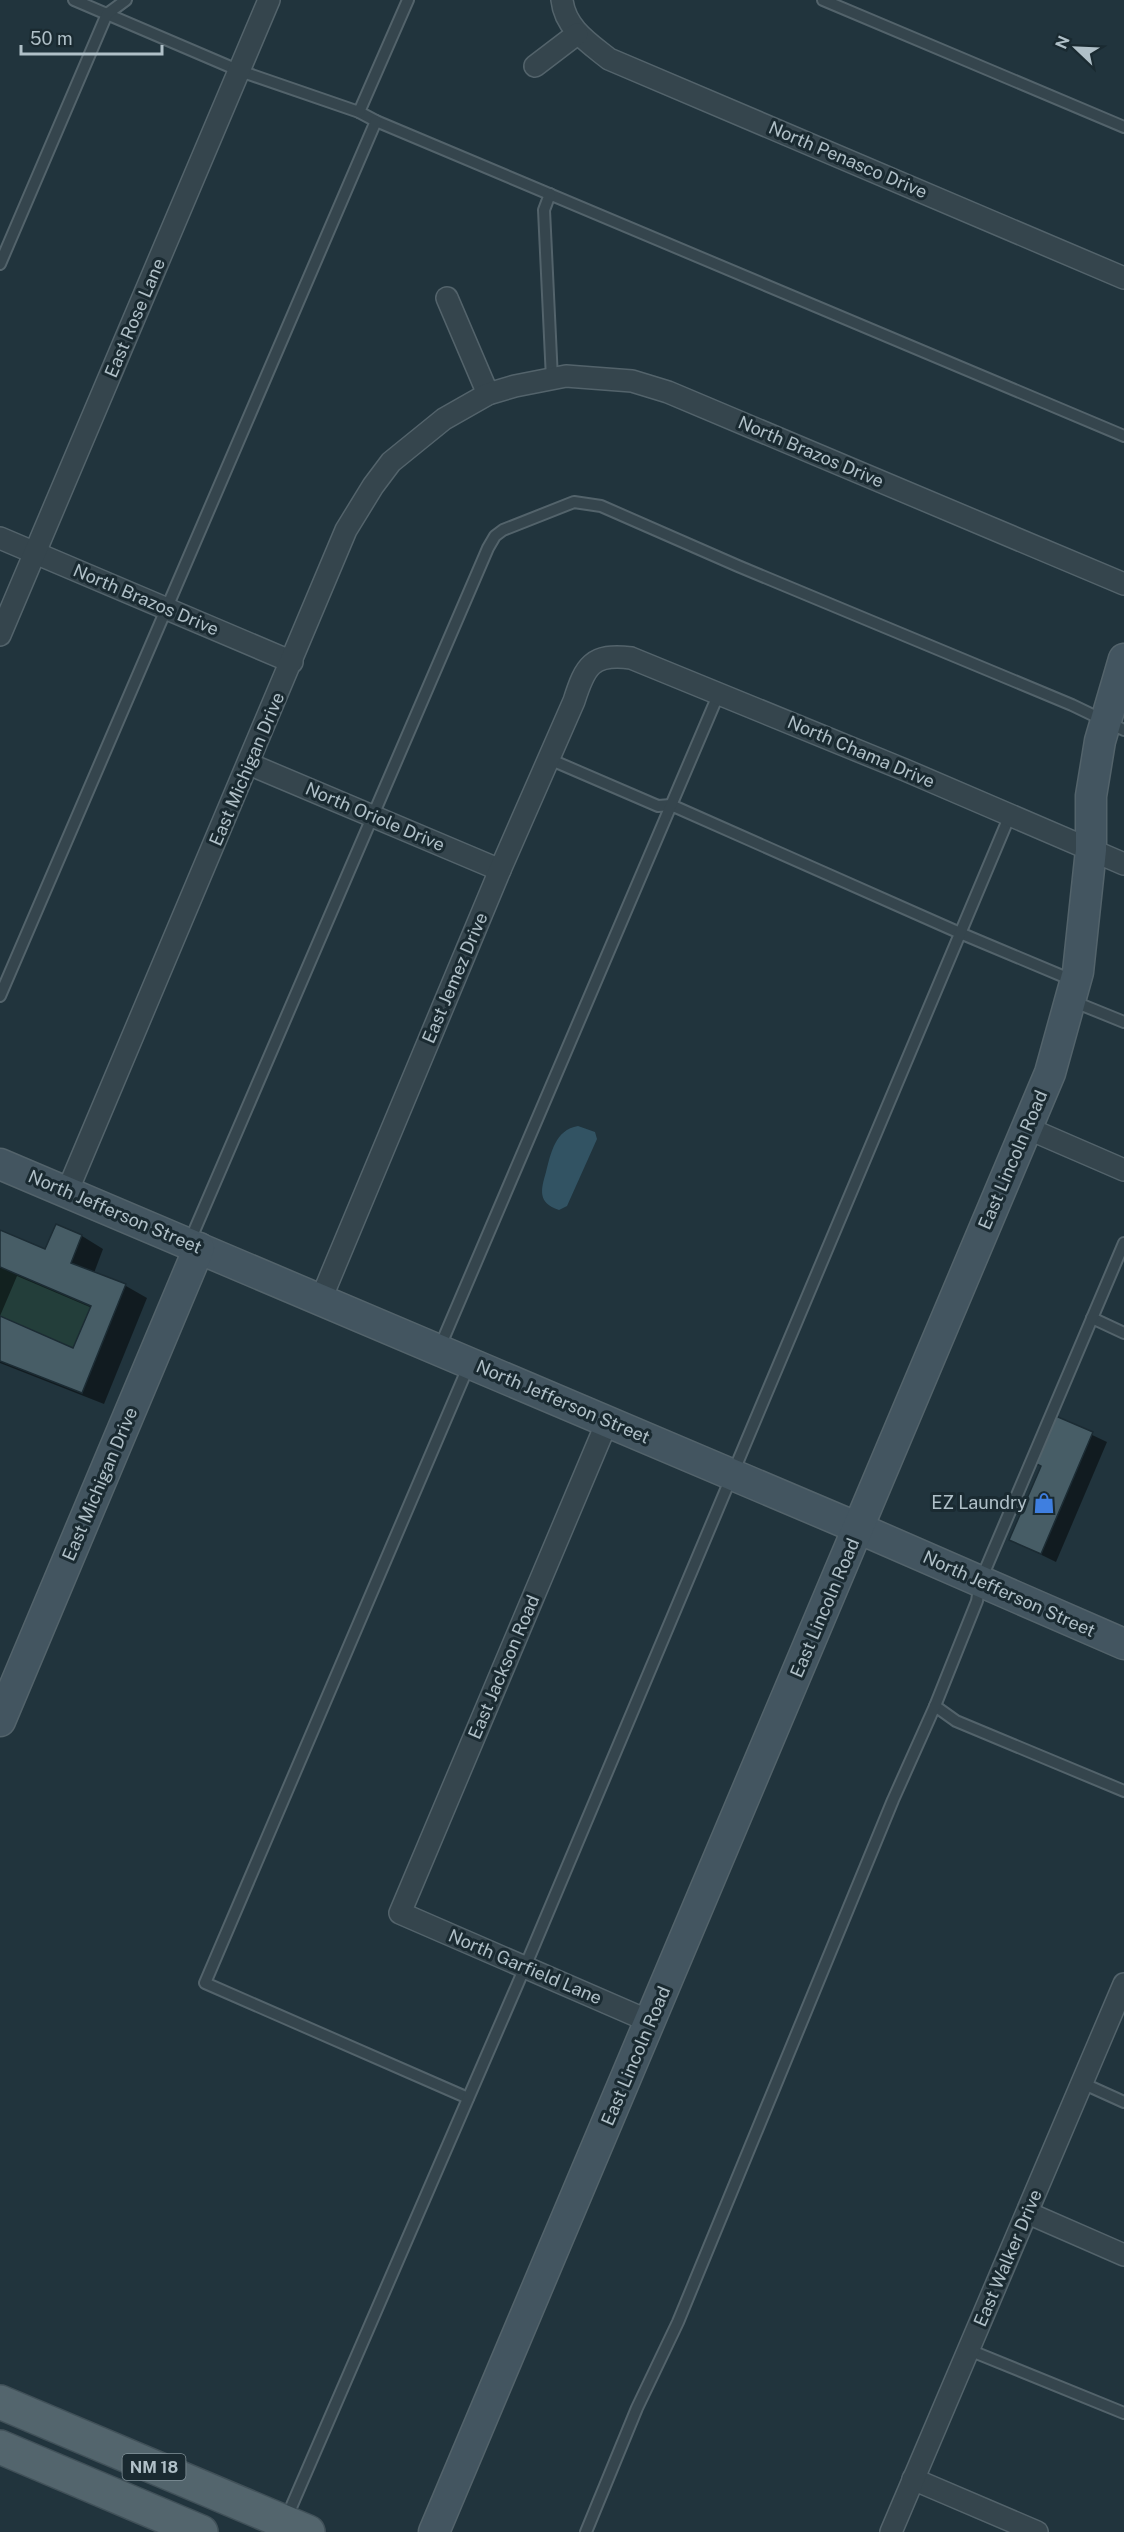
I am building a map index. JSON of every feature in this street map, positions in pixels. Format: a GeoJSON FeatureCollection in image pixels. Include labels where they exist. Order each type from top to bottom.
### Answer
{"type":"FeatureCollection","features":[{"type":"Feature","properties":{"kind":"main road","name":"NM 18"},"geometry":{"type":"LineString","coordinates":[[0,2402],[297,2527]]}},
{"type":"Feature","properties":{"kind":"main road","name":"NM 18"},"geometry":{"type":"LineString","coordinates":[[0,2447],[201,2532]]}},
{"type":"Feature","properties":{"kind":"street","name":"East Rose Lane"},"geometry":{"type":"LineString","coordinates":[[0,635],[269,0]]}},
{"type":"Feature","properties":{"kind":"street"},"geometry":{"type":"LineString","coordinates":[[534,66],[577,34],[563,10],[562,0]]}},
{"type":"Feature","properties":{"kind":"street","name":"North Penasco Drive"},"geometry":{"type":"LineString","coordinates":[[577,34],[609,59],[1124,278]]}},
{"type":"Feature","properties":{"kind":"street"},"geometry":{"type":"LineString","coordinates":[[447,298],[488,394]]}},
{"type":"Feature","properties":{"kind":"street","name":"North Brazos Drive"},"geometry":{"type":"LineString","coordinates":[[488,394],[566,376],[632,381],[668,392],[1124,584]]}},
{"type":"Feature","properties":{"kind":"street","name":"East Michigan Drive"},"geometry":{"type":"LineString","coordinates":[[67,1192],[346,530],[392,462],[419,438],[457,410],[488,394]]}},
{"type":"Feature","properties":{"kind":"street","name":"North Brazos Drive"},"geometry":{"type":"LineString","coordinates":[[0,538],[292,662]]}},
{"type":"Feature","properties":{"kind":"street","name":"North Chama Drive"},"geometry":{"type":"LineString","coordinates":[[595,661],[612,656],[631,658],[1124,864]]}},
{"type":"Feature","properties":{"kind":"street","name":"East Lincoln Road"},"geometry":{"type":"LineString","coordinates":[[434,2532],[1050,1073],[1073,991],[1084,927],[1091,850],[1091,796],[1114,726],[1124,659]]}},
{"type":"Feature","properties":{"kind":"street","name":"East Jemez Drive"},"geometry":{"type":"LineString","coordinates":[[321,1299],[582,677],[595,661]]}},
{"type":"Feature","properties":{"kind":"street","name":"North Oriole Drive"},"geometry":{"type":"LineString","coordinates":[[249,764],[500,870]]}},
{"type":"Feature","properties":{"kind":"street"},"geometry":{"type":"LineString","coordinates":[[1027,1128],[1124,1170]]}},
{"type":"Feature","properties":{"kind":"street","name":"North Jefferson Street"},"geometry":{"type":"LineString","coordinates":[[0,1164],[858,1528],[1124,1644]]}},
{"type":"Feature","properties":{"kind":"street","name":"East Michigan Drive"},"geometry":{"type":"LineString","coordinates":[[0,1721],[194,1245]]}},
{"type":"Feature","properties":{"kind":"street","name":"East Jackson Road"},"geometry":{"type":"LineString","coordinates":[[400,1913],[607,1422]]}},
{"type":"Feature","properties":{"kind":"street","name":"North Garfield Lane"},"geometry":{"type":"LineString","coordinates":[[400,1913],[651,2022]]}},
{"type":"Feature","properties":{"kind":"street","name":"East Walker Drive"},"geometry":{"type":"LineString","coordinates":[[891,2532],[1124,1984]]}},
{"type":"Feature","properties":{"kind":"street"},"geometry":{"type":"LineString","coordinates":[[1028,2213],[1124,2254]]}},
{"type":"Feature","properties":{"kind":"street"},"geometry":{"type":"LineString","coordinates":[[913,2479],[1036,2532]]}},
{"type":"Feature","properties":{"kind":"lane"},"geometry":{"type":"LineString","coordinates":[[74,0],[240,71],[359,112],[1124,436]]}},
{"type":"Feature","properties":{"kind":"lane"},"geometry":{"type":"LineString","coordinates":[[0,264],[107,14],[126,0]]}},
{"type":"Feature","properties":{"kind":"lane"},"geometry":{"type":"LineString","coordinates":[[359,112],[408,0]]}},
{"type":"Feature","properties":{"kind":"lane"},"geometry":{"type":"LineString","coordinates":[[823,0],[1124,127]]}},
{"type":"Feature","properties":{"kind":"lane"},"geometry":{"type":"LineString","coordinates":[[0,996],[376,121]]}},
{"type":"Feature","properties":{"kind":"lane"},"geometry":{"type":"LineString","coordinates":[[550,194],[544,210],[552,379]]}},
{"type":"Feature","properties":{"kind":"lane"},"geometry":{"type":"LineString","coordinates":[[194,1245],[495,536],[502,530],[574,502],[601,506],[738,566],[1072,705],[1114,726]]}},
{"type":"Feature","properties":{"kind":"lane"},"geometry":{"type":"LineString","coordinates":[[439,1350],[719,693]]}},
{"type":"Feature","properties":{"kind":"lane"},"geometry":{"type":"LineString","coordinates":[[549,759],[658,806],[671,805],[960,933],[1073,991],[1124,1022]]}},
{"type":"Feature","properties":{"kind":"lane"},"geometry":{"type":"LineString","coordinates":[[297,2527],[468,2098],[1010,815]]}},
{"type":"Feature","properties":{"kind":"lane"},"geometry":{"type":"LineString","coordinates":[[586,2532],[637,2408],[678,2322],[977,1601],[980,1582],[1124,1243]]}},
{"type":"Feature","properties":{"kind":"lane"},"geometry":{"type":"LineString","coordinates":[[1092,1318],[1124,1333]]}},
{"type":"Feature","properties":{"kind":"lane"},"geometry":{"type":"LineString","coordinates":[[468,2098],[205,1983],[470,1363]]}},
{"type":"Feature","properties":{"kind":"lane"},"geometry":{"type":"LineString","coordinates":[[934,1706],[956,1721],[1124,1791]]}},
{"type":"Feature","properties":{"kind":"lane"},"geometry":{"type":"LineString","coordinates":[[1082,2083],[1124,2102]]}},
{"type":"Feature","properties":{"kind":"lane"},"geometry":{"type":"LineString","coordinates":[[969,2350],[1124,2413]]}},
{"type":"Feature","properties":{"kind":"green space"},"geometry":{"type":"Polygon","coordinates":[[[0,1267],[91,1306],[73,1348],[0,1316],[0,1267]]]}},
{"type":"Feature","properties":{"kind":"water"},"geometry":{"type":"Polygon","coordinates":[[[578,1126],[595,1132],[597,1139],[567,1206],[559,1210],[547,1204],[542,1195],[543,1184],[555,1143],[564,1132],[578,1126]]]}},
{"type":"Feature","properties":{"kind":"building"},"geometry":{"type":"Polygon","coordinates":[[[56,1224],[82,1235],[71,1263],[126,1284],[82,1393],[0,1361],[0,1316],[73,1348],[91,1306],[0,1267],[0,1230],[45,1249],[56,1224]]]}},
{"type":"Feature","properties":{"kind":"building","name":"EZ Laundry"},"geometry":{"type":"Polygon","coordinates":[[[1051,1414],[1093,1432],[1041,1554],[1009,1540],[1041,1466],[1031,1461],[1051,1414]]]}},
{"type":"Feature","properties":{"kind":"place","name":"EZ Laundry"},"geometry":{"type":"Point","coordinates":[1044,1503]}}]}
